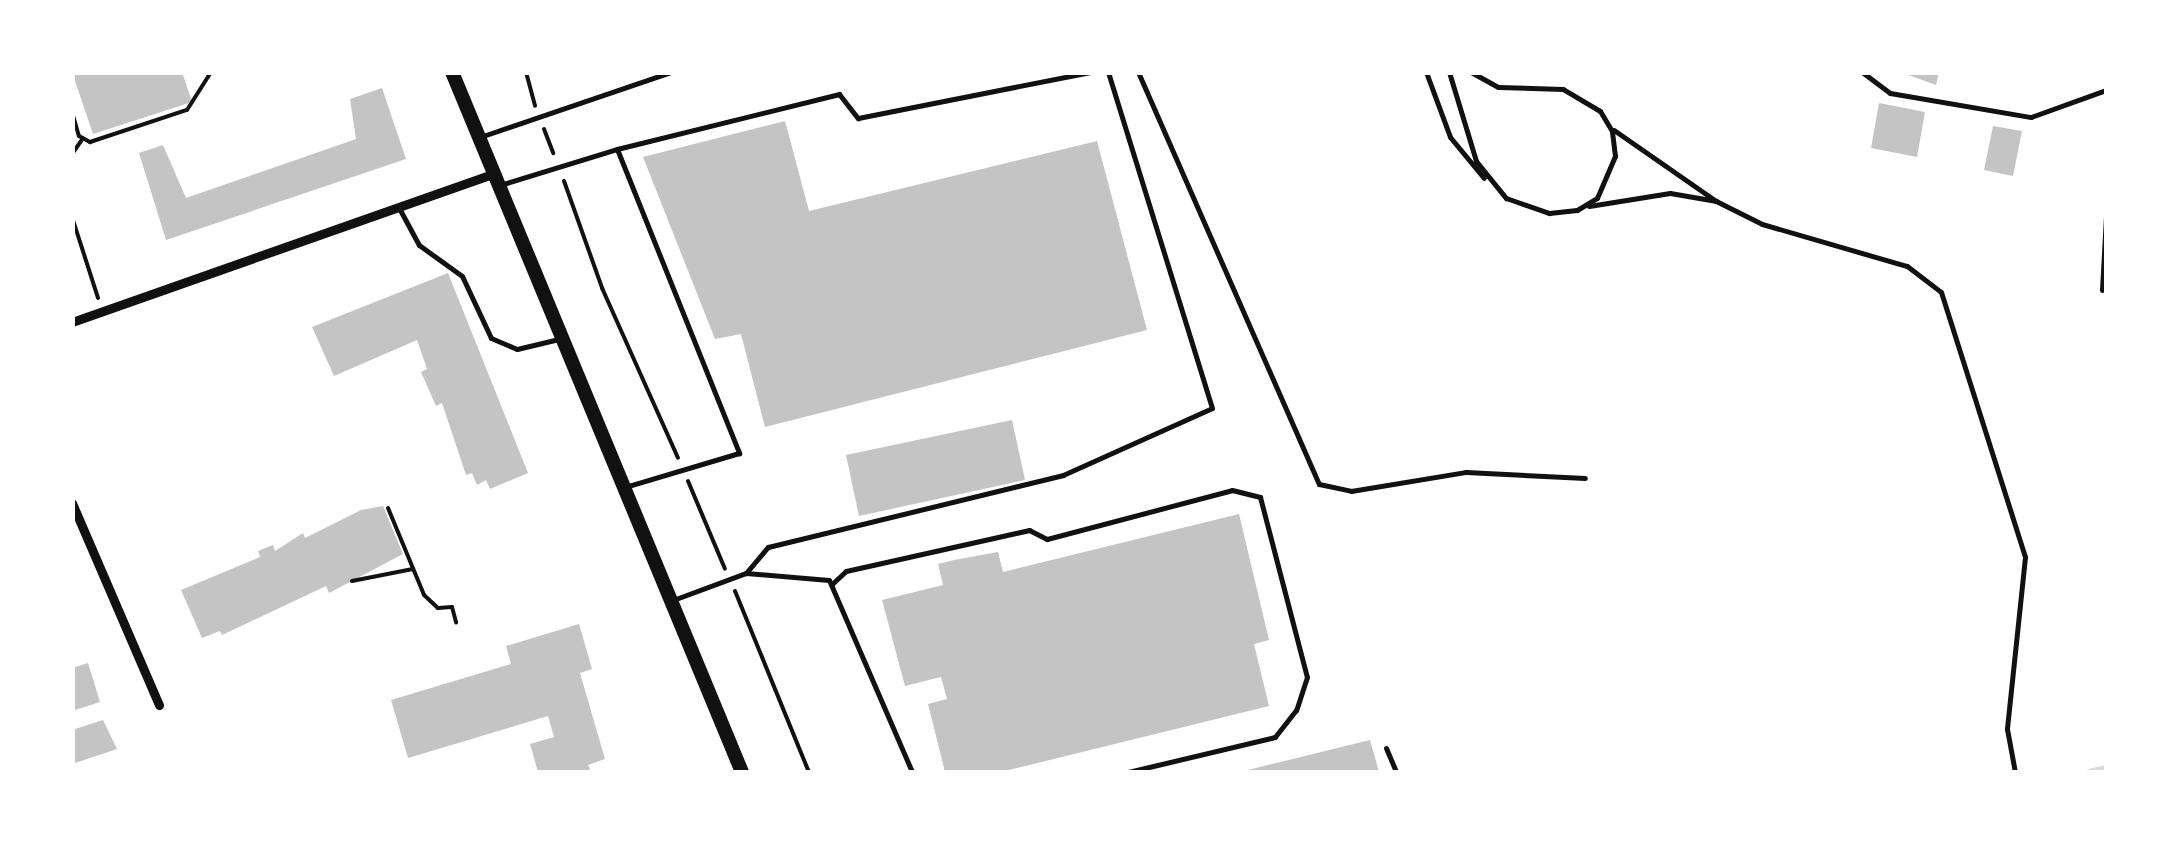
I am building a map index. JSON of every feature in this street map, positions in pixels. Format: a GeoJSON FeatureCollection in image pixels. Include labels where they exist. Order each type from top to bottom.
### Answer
{"type":"FeatureCollection","features":[{"type":"Feature","properties":{"kind":"main road"},"geometry":{"type":"LineString","coordinates":[[452,72],[742,772]]}},
{"type":"Feature","properties":{"kind":"street"},"geometry":{"type":"LineString","coordinates":[[72,322],[399,208],[494,180]]}},
{"type":"Feature","properties":{"kind":"street"},"geometry":{"type":"LineString","coordinates":[[72,503],[159,705]]}},
{"type":"Feature","properties":{"kind":"lane"},"geometry":{"type":"LineString","coordinates":[[478,137],[540,120],[671,72]]}},
{"type":"Feature","properties":{"kind":"lane"},"geometry":{"type":"LineString","coordinates":[[494,180],[839,94],[858,118],[1090,72]]}},
{"type":"Feature","properties":{"kind":"lane"},"geometry":{"type":"LineString","coordinates":[[746,572],[768,547],[1062,475],[1212,408],[1108,72]]}},
{"type":"Feature","properties":{"kind":"lane"},"geometry":{"type":"LineString","coordinates":[[1138,72],[1320,484],[1350,491],[1466,472],[1585,478]]}},
{"type":"Feature","properties":{"kind":"lane"},"geometry":{"type":"LineString","coordinates":[[1426,72],[1450,137],[1491,185],[1537,212],[1670,193],[1716,201]]}},
{"type":"Feature","properties":{"kind":"lane"},"geometry":{"type":"LineString","coordinates":[[1449,72],[1471,146],[1491,185]]}},
{"type":"Feature","properties":{"kind":"lane"},"geometry":{"type":"LineString","coordinates":[[1471,72],[1498,87],[1574,93],[1609,125],[1716,201],[1762,224],[1896,262],[1941,292],[2024,557],[2008,729],[2015,772]]}},
{"type":"Feature","properties":{"kind":"lane"},"geometry":{"type":"LineString","coordinates":[[1862,72],[1890,93],[2031,118],[2106,90]]}},
{"type":"Feature","properties":{"kind":"lane"},"geometry":{"type":"LineString","coordinates":[[1586,206],[1614,169],[1609,125]]}},
{"type":"Feature","properties":{"kind":"lane"},"geometry":{"type":"LineString","coordinates":[[616,150],[738,453],[622,488]]}},
{"type":"Feature","properties":{"kind":"lane"},"geometry":{"type":"LineString","coordinates":[[399,208],[419,245],[462,276],[491,338],[517,349],[560,338]]}},
{"type":"Feature","properties":{"kind":"lane"},"geometry":{"type":"LineString","coordinates":[[2102,290],[2106,216]]}},
{"type":"Feature","properties":{"kind":"lane"},"geometry":{"type":"LineString","coordinates":[[832,584],[846,571],[1028,530],[1047,539],[1232,490],[1260,497],[1307,677],[1296,710],[1276,737],[1128,772]]}},
{"type":"Feature","properties":{"kind":"lane"},"geometry":{"type":"LineString","coordinates":[[670,601],[746,572],[811,574],[832,584],[912,772]]}},
{"type":"Feature","properties":{"kind":"lane"},"geometry":{"type":"LineString","coordinates":[[1386,748],[1396,772]]}},
{"type":"Feature","properties":{"kind":"path"},"geometry":{"type":"LineString","coordinates":[[72,112],[83,138],[90,142],[187,110],[211,72]]}},
{"type":"Feature","properties":{"kind":"path"},"geometry":{"type":"LineString","coordinates":[[526,72],[602,288],[674,449]]}},
{"type":"Feature","properties":{"kind":"path"},"geometry":{"type":"LineString","coordinates":[[72,154],[83,138]]}},
{"type":"Feature","properties":{"kind":"path"},"geometry":{"type":"LineString","coordinates":[[72,217],[102,312]]}},
{"type":"Feature","properties":{"kind":"path"},"geometry":{"type":"LineString","coordinates":[[694,494],[720,556]]}},
{"type":"Feature","properties":{"kind":"path"},"geometry":{"type":"LineString","coordinates":[[388,508],[430,604],[452,607],[456,622]]}},
{"type":"Feature","properties":{"kind":"path"},"geometry":{"type":"LineString","coordinates":[[352,582],[413,570]]}},
{"type":"Feature","properties":{"kind":"path"},"geometry":{"type":"LineString","coordinates":[[739,600],[809,772]]}},
{"type":"Feature","properties":{"kind":"building"},"geometry":{"type":"Polygon","coordinates":[[[72,72],[182,72],[192,102],[93,134],[72,72]]]}},
{"type":"Feature","properties":{"kind":"building"},"geometry":{"type":"Polygon","coordinates":[[[1900,72],[1939,72],[1936,85],[1900,72]]]}},
{"type":"Feature","properties":{"kind":"building"},"geometry":{"type":"Polygon","coordinates":[[[382,88],[406,159],[166,240],[139,153],[163,145],[186,198],[356,139],[350,99],[382,88]]]}},
{"type":"Feature","properties":{"kind":"building"},"geometry":{"type":"Polygon","coordinates":[[[1879,103],[1925,112],[1917,157],[1871,148],[1879,103]]]}},
{"type":"Feature","properties":{"kind":"building"},"geometry":{"type":"Polygon","coordinates":[[[785,121],[809,211],[1097,141],[1147,330],[765,427],[741,334],[715,339],[643,157],[785,121]]]}},
{"type":"Feature","properties":{"kind":"building"},"geometry":{"type":"Polygon","coordinates":[[[1993,126],[2022,131],[2013,176],[1984,170],[1993,126]]]}},
{"type":"Feature","properties":{"kind":"building"},"geometry":{"type":"Polygon","coordinates":[[[448,273],[528,473],[490,489],[486,480],[477,485],[472,473],[466,475],[442,403],[436,406],[421,372],[427,369],[417,340],[334,376],[312,327],[448,273]]]}},
{"type":"Feature","properties":{"kind":"building"},"geometry":{"type":"Polygon","coordinates":[[[1012,420],[1025,480],[859,516],[846,455],[1012,420]]]}},
{"type":"Feature","properties":{"kind":"building"},"geometry":{"type":"Polygon","coordinates":[[[383,506],[403,554],[329,593],[326,586],[222,635],[220,631],[202,638],[181,590],[260,557],[258,551],[273,545],[275,551],[303,533],[305,538],[361,510],[383,506]]]}},
{"type":"Feature","properties":{"kind":"building"},"geometry":{"type":"Polygon","coordinates":[[[1239,514],[1269,640],[1254,644],[1269,706],[1001,772],[945,772],[928,704],[947,699],[941,677],[905,686],[882,600],[943,585],[938,564],[954,560],[998,552],[1003,572],[1239,514]]]}},
{"type":"Feature","properties":{"kind":"building"},"geometry":{"type":"Polygon","coordinates":[[[579,624],[592,669],[580,673],[605,759],[588,765],[591,772],[538,772],[530,744],[554,737],[548,716],[408,758],[391,700],[511,664],[506,646],[579,624]]]}},
{"type":"Feature","properties":{"kind":"building"},"geometry":{"type":"Polygon","coordinates":[[[88,663],[100,702],[72,711],[72,668],[88,663]]]}},
{"type":"Feature","properties":{"kind":"building"},"geometry":{"type":"Polygon","coordinates":[[[103,720],[117,749],[72,764],[72,730],[103,720]]]}},
{"type":"Feature","properties":{"kind":"building"},"geometry":{"type":"Polygon","coordinates":[[[1370,740],[1379,772],[1244,772],[1244,771],[1370,740]]]}},
{"type":"Feature","properties":{"kind":"waterway"},"geometry":{"type":"LineString","coordinates":[[2089,772],[2106,768]]}}]}
